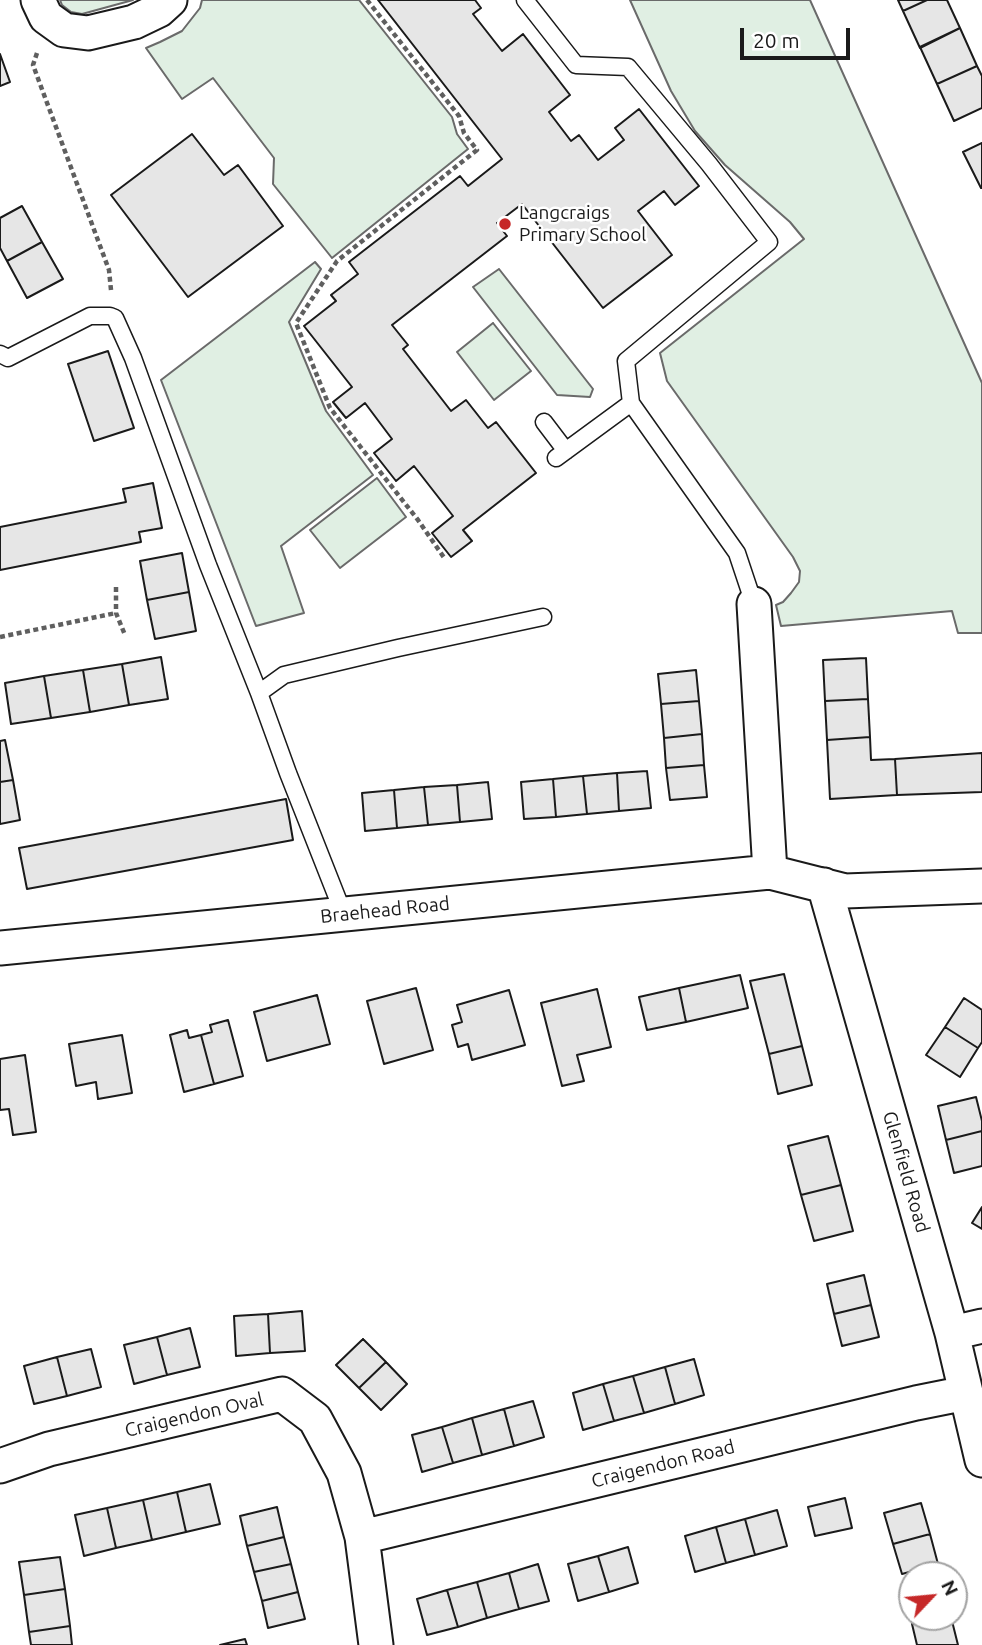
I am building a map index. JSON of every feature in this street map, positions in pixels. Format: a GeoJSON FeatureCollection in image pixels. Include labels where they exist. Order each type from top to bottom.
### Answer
{"type":"FeatureCollection","features":[{"type":"Feature","properties":{"kind":"street"},"geometry":{"type":"LineString","coordinates":[[42,8],[64,30],[88,33],[135,22],[159,10],[170,0]]}},
{"type":"Feature","properties":{"kind":"street"},"geometry":{"type":"LineString","coordinates":[[754,604],[770,872]]}},
{"type":"Feature","properties":{"kind":"street","name":"Braehead Road"},"geometry":{"type":"LineString","coordinates":[[0,948],[770,872],[845,891],[982,886]]}},
{"type":"Feature","properties":{"kind":"street","name":"Glenfield Road"},"geometry":{"type":"LineString","coordinates":[[824,886],[967,1330],[966,1393],[982,1460]]}},
{"type":"Feature","properties":{"kind":"street","name":"Craigendon Road"},"geometry":{"type":"LineString","coordinates":[[362,1537],[966,1393]]}},
{"type":"Feature","properties":{"kind":"street","name":"Craigendon Oval"},"geometry":{"type":"LineString","coordinates":[[0,1466],[49,1449],[282,1394],[315,1419],[344,1473],[362,1537],[376,1645]]}},
{"type":"Feature","properties":{"kind":"lane"},"geometry":{"type":"LineString","coordinates":[[525,0],[576,65],[628,67],[709,164],[769,242],[626,361],[631,403],[737,553],[754,604]]}},
{"type":"Feature","properties":{"kind":"lane"},"geometry":{"type":"LineString","coordinates":[[0,354],[8,358],[90,316],[115,318],[133,358],[203,553],[344,915]]}},
{"type":"Feature","properties":{"kind":"lane"},"geometry":{"type":"LineString","coordinates":[[544,422],[561,455],[631,403]]}},
{"type":"Feature","properties":{"kind":"lane"},"geometry":{"type":"LineString","coordinates":[[259,693],[284,675],[543,617]]}},
{"type":"Feature","properties":{"kind":"path"},"geometry":{"type":"LineString","coordinates":[[367,0],[459,116],[464,133],[477,150],[337,261],[296,323],[330,408],[418,520],[445,559]]}},
{"type":"Feature","properties":{"kind":"path"},"geometry":{"type":"LineString","coordinates":[[42,8],[33,65],[109,270],[115,318]]}},
{"type":"Feature","properties":{"kind":"path"},"geometry":{"type":"LineString","coordinates":[[116,587],[116,613],[125,635]]}},
{"type":"Feature","properties":{"kind":"path"},"geometry":{"type":"LineString","coordinates":[[0,637],[116,613]]}},
{"type":"Feature","properties":{"kind":"green space"},"geometry":{"type":"Polygon","coordinates":[[[60,0],[133,0],[82,14],[71,12],[60,0]]]}},
{"type":"Feature","properties":{"kind":"green space"},"geometry":{"type":"Polygon","coordinates":[[[202,0],[359,0],[452,117],[457,134],[468,149],[332,258],[273,184],[274,158],[213,78],[182,99],[146,48],[182,31],[200,8],[202,0]]]}},
{"type":"Feature","properties":{"kind":"green space"},"geometry":{"type":"Polygon","coordinates":[[[630,0],[810,0],[982,383],[982,633],[958,633],[952,611],[781,626],[776,605],[783,602],[799,582],[800,571],[793,557],[667,381],[660,353],[804,239],[790,222],[725,165],[695,131],[671,91],[630,0]]]}},
{"type":"Feature","properties":{"kind":"green space"},"geometry":{"type":"Polygon","coordinates":[[[315,262],[321,269],[289,322],[326,411],[373,475],[281,546],[304,613],[256,626],[161,380],[315,262]]]}},
{"type":"Feature","properties":{"kind":"green space"},"geometry":{"type":"Polygon","coordinates":[[[499,269],[593,389],[590,397],[557,395],[473,287],[499,269]]]}},
{"type":"Feature","properties":{"kind":"green space"},"geometry":{"type":"Polygon","coordinates":[[[493,323],[531,371],[494,400],[457,352],[493,323]]]}},
{"type":"Feature","properties":{"kind":"green space"},"geometry":{"type":"Polygon","coordinates":[[[377,478],[406,517],[340,568],[310,530],[377,478]]]}},
{"type":"Feature","properties":{"kind":"building"},"geometry":{"type":"Polygon","coordinates":[[[378,0],[475,0],[481,8],[473,14],[502,51],[523,34],[570,95],[549,112],[571,141],[579,135],[598,160],[624,140],[615,128],[639,109],[699,186],[675,205],[664,191],[638,211],[672,255],[603,308],[522,204],[497,223],[507,236],[392,325],[408,345],[403,349],[451,411],[466,400],[488,428],[496,422],[536,473],[463,530],[472,541],[451,557],[432,533],[453,516],[414,466],[396,481],[374,453],[392,439],[365,403],[346,418],[333,402],[352,387],[304,326],[336,301],[331,295],[358,274],[349,262],[460,176],[468,186],[502,159],[378,0]]]}},
{"type":"Feature","properties":{"kind":"building"},"geometry":{"type":"Polygon","coordinates":[[[898,0],[927,0],[903,11],[898,0]]]}},
{"type":"Feature","properties":{"kind":"building"},"geometry":{"type":"Polygon","coordinates":[[[927,0],[947,0],[960,28],[920,48],[903,11],[927,0]]]}},
{"type":"Feature","properties":{"kind":"building"},"geometry":{"type":"Polygon","coordinates":[[[960,28],[977,66],[937,84],[920,47],[960,28]]]}},
{"type":"Feature","properties":{"kind":"building"},"geometry":{"type":"Polygon","coordinates":[[[0,54],[10,82],[0,86],[0,54]]]}},
{"type":"Feature","properties":{"kind":"building"},"geometry":{"type":"Polygon","coordinates":[[[977,66],[982,76],[982,108],[954,121],[937,84],[977,66]]]}},
{"type":"Feature","properties":{"kind":"building"},"geometry":{"type":"Polygon","coordinates":[[[192,134],[224,175],[238,165],[283,226],[188,297],[111,195],[192,134]]]}},
{"type":"Feature","properties":{"kind":"building"},"geometry":{"type":"Polygon","coordinates":[[[982,143],[982,188],[981,188],[963,152],[982,143]]]}},
{"type":"Feature","properties":{"kind":"building"},"geometry":{"type":"Polygon","coordinates":[[[22,206],[42,242],[7,261],[0,248],[0,218],[22,206]]]}},
{"type":"Feature","properties":{"kind":"building"},"geometry":{"type":"Polygon","coordinates":[[[42,242],[63,279],[27,298],[7,261],[42,242]]]}},
{"type":"Feature","properties":{"kind":"building"},"geometry":{"type":"Polygon","coordinates":[[[108,351],[134,428],[94,441],[68,364],[108,351]]]}},
{"type":"Feature","properties":{"kind":"building"},"geometry":{"type":"Polygon","coordinates":[[[153,483],[162,528],[139,532],[141,542],[0,570],[0,527],[126,502],[123,489],[153,483]]]}},
{"type":"Feature","properties":{"kind":"building"},"geometry":{"type":"Polygon","coordinates":[[[182,553],[189,592],[147,600],[140,561],[182,553]]]}},
{"type":"Feature","properties":{"kind":"building"},"geometry":{"type":"Polygon","coordinates":[[[189,592],[196,631],[155,639],[147,600],[189,592]]]}},
{"type":"Feature","properties":{"kind":"building"},"geometry":{"type":"Polygon","coordinates":[[[161,657],[168,699],[129,705],[122,664],[161,657]]]}},
{"type":"Feature","properties":{"kind":"building"},"geometry":{"type":"Polygon","coordinates":[[[866,658],[868,699],[825,701],[823,660],[866,658]]]}},
{"type":"Feature","properties":{"kind":"building"},"geometry":{"type":"Polygon","coordinates":[[[122,664],[129,705],[90,712],[83,670],[122,664]]]}},
{"type":"Feature","properties":{"kind":"building"},"geometry":{"type":"Polygon","coordinates":[[[83,670],[90,712],[51,718],[44,676],[83,670]]]}},
{"type":"Feature","properties":{"kind":"building"},"geometry":{"type":"Polygon","coordinates":[[[696,670],[699,701],[661,704],[658,674],[696,670]]]}},
{"type":"Feature","properties":{"kind":"building"},"geometry":{"type":"Polygon","coordinates":[[[44,676],[51,718],[11,724],[5,683],[44,676]]]}},
{"type":"Feature","properties":{"kind":"building"},"geometry":{"type":"Polygon","coordinates":[[[868,699],[870,737],[827,740],[825,701],[868,699]]]}},
{"type":"Feature","properties":{"kind":"building"},"geometry":{"type":"Polygon","coordinates":[[[699,701],[702,734],[664,738],[661,704],[699,701]]]}},
{"type":"Feature","properties":{"kind":"building"},"geometry":{"type":"Polygon","coordinates":[[[702,734],[704,765],[666,768],[664,738],[702,734]]]}},
{"type":"Feature","properties":{"kind":"building"},"geometry":{"type":"Polygon","coordinates":[[[870,737],[871,760],[895,759],[897,795],[830,799],[827,740],[870,737]]]}},
{"type":"Feature","properties":{"kind":"building"},"geometry":{"type":"Polygon","coordinates":[[[5,740],[13,780],[0,782],[0,741],[5,740]]]}},
{"type":"Feature","properties":{"kind":"building"},"geometry":{"type":"Polygon","coordinates":[[[982,753],[982,792],[897,795],[895,759],[982,753]]]}},
{"type":"Feature","properties":{"kind":"building"},"geometry":{"type":"Polygon","coordinates":[[[704,765],[707,797],[670,800],[666,768],[704,765]]]}},
{"type":"Feature","properties":{"kind":"building"},"geometry":{"type":"Polygon","coordinates":[[[647,771],[651,808],[619,811],[617,773],[647,771]]]}},
{"type":"Feature","properties":{"kind":"building"},"geometry":{"type":"Polygon","coordinates":[[[617,773],[619,811],[587,814],[583,776],[617,773]]]}},
{"type":"Feature","properties":{"kind":"building"},"geometry":{"type":"Polygon","coordinates":[[[583,776],[587,814],[556,817],[553,779],[583,776]]]}},
{"type":"Feature","properties":{"kind":"building"},"geometry":{"type":"Polygon","coordinates":[[[553,779],[556,817],[524,819],[521,782],[553,779]]]}},
{"type":"Feature","properties":{"kind":"building"},"geometry":{"type":"Polygon","coordinates":[[[13,780],[20,820],[0,824],[0,782],[13,780]]]}},
{"type":"Feature","properties":{"kind":"building"},"geometry":{"type":"Polygon","coordinates":[[[488,782],[492,819],[460,822],[457,785],[488,782]]]}},
{"type":"Feature","properties":{"kind":"building"},"geometry":{"type":"Polygon","coordinates":[[[457,785],[460,822],[428,825],[424,787],[457,785]]]}},
{"type":"Feature","properties":{"kind":"building"},"geometry":{"type":"Polygon","coordinates":[[[424,787],[428,825],[397,828],[394,790],[424,787]]]}},
{"type":"Feature","properties":{"kind":"building"},"geometry":{"type":"Polygon","coordinates":[[[394,790],[397,828],[365,831],[362,793],[394,790]]]}},
{"type":"Feature","properties":{"kind":"building"},"geometry":{"type":"Polygon","coordinates":[[[286,799],[293,840],[27,889],[19,848],[286,799]]]}},
{"type":"Feature","properties":{"kind":"building"},"geometry":{"type":"Polygon","coordinates":[[[784,974],[802,1046],[769,1054],[750,981],[784,974]]]}},
{"type":"Feature","properties":{"kind":"building"},"geometry":{"type":"Polygon","coordinates":[[[740,975],[748,1008],[686,1022],[679,988],[740,975]]]}},
{"type":"Feature","properties":{"kind":"building"},"geometry":{"type":"Polygon","coordinates":[[[416,988],[433,1050],[384,1064],[367,1001],[416,988]]]}},
{"type":"Feature","properties":{"kind":"building"},"geometry":{"type":"Polygon","coordinates":[[[679,988],[686,1022],[647,1030],[639,997],[679,988]]]}},
{"type":"Feature","properties":{"kind":"building"},"geometry":{"type":"Polygon","coordinates":[[[597,989],[611,1047],[577,1055],[584,1081],[562,1086],[541,1003],[597,989]]]}},
{"type":"Feature","properties":{"kind":"building"},"geometry":{"type":"Polygon","coordinates":[[[509,990],[525,1045],[472,1060],[468,1044],[458,1047],[452,1025],[462,1022],[457,1005],[509,990]]]}},
{"type":"Feature","properties":{"kind":"building"},"geometry":{"type":"Polygon","coordinates":[[[317,995],[330,1044],[267,1061],[254,1012],[317,995]]]}},
{"type":"Feature","properties":{"kind":"building"},"geometry":{"type":"Polygon","coordinates":[[[964,998],[982,1010],[982,1042],[978,1048],[945,1027],[964,998]]]}},
{"type":"Feature","properties":{"kind":"building"},"geometry":{"type":"Polygon","coordinates":[[[228,1020],[243,1076],[214,1084],[201,1035],[212,1032],[210,1025],[228,1020]]]}},
{"type":"Feature","properties":{"kind":"building"},"geometry":{"type":"Polygon","coordinates":[[[945,1027],[978,1048],[960,1077],[926,1055],[945,1027]]]}},
{"type":"Feature","properties":{"kind":"building"},"geometry":{"type":"Polygon","coordinates":[[[187,1030],[189,1038],[201,1035],[214,1084],[184,1092],[170,1035],[187,1030]]]}},
{"type":"Feature","properties":{"kind":"building"},"geometry":{"type":"Polygon","coordinates":[[[122,1035],[132,1093],[98,1099],[96,1082],[76,1086],[69,1044],[122,1035]]]}},
{"type":"Feature","properties":{"kind":"building"},"geometry":{"type":"Polygon","coordinates":[[[802,1046],[812,1085],[778,1094],[769,1054],[802,1046]]]}},
{"type":"Feature","properties":{"kind":"building"},"geometry":{"type":"Polygon","coordinates":[[[25,1055],[36,1132],[13,1135],[9,1109],[0,1110],[0,1059],[25,1055]]]}},
{"type":"Feature","properties":{"kind":"building"},"geometry":{"type":"Polygon","coordinates":[[[976,1097],[982,1131],[946,1140],[938,1106],[976,1097]]]}},
{"type":"Feature","properties":{"kind":"building"},"geometry":{"type":"Polygon","coordinates":[[[982,1131],[982,1166],[954,1173],[946,1140],[982,1131]]]}},
{"type":"Feature","properties":{"kind":"building"},"geometry":{"type":"Polygon","coordinates":[[[828,1136],[841,1185],[801,1195],[788,1146],[828,1136]]]}},
{"type":"Feature","properties":{"kind":"building"},"geometry":{"type":"Polygon","coordinates":[[[841,1185],[853,1231],[814,1241],[801,1195],[841,1185]]]}},
{"type":"Feature","properties":{"kind":"building"},"geometry":{"type":"Polygon","coordinates":[[[982,1207],[982,1229],[972,1223],[982,1207]]]}},
{"type":"Feature","properties":{"kind":"building"},"geometry":{"type":"Polygon","coordinates":[[[864,1275],[871,1305],[834,1314],[827,1284],[864,1275]]]}},
{"type":"Feature","properties":{"kind":"building"},"geometry":{"type":"Polygon","coordinates":[[[871,1305],[879,1337],[842,1346],[834,1314],[871,1305]]]}},
{"type":"Feature","properties":{"kind":"building"},"geometry":{"type":"Polygon","coordinates":[[[302,1311],[305,1351],[270,1353],[268,1314],[302,1311]]]}},
{"type":"Feature","properties":{"kind":"building"},"geometry":{"type":"Polygon","coordinates":[[[268,1314],[270,1353],[236,1356],[234,1316],[268,1314]]]}},
{"type":"Feature","properties":{"kind":"building"},"geometry":{"type":"Polygon","coordinates":[[[190,1328],[200,1367],[167,1375],[157,1337],[190,1328]]]}},
{"type":"Feature","properties":{"kind":"building"},"geometry":{"type":"Polygon","coordinates":[[[157,1337],[167,1375],[134,1384],[124,1345],[157,1337]]]}},
{"type":"Feature","properties":{"kind":"building"},"geometry":{"type":"Polygon","coordinates":[[[363,1339],[386,1362],[359,1388],[336,1365],[363,1339]]]}},
{"type":"Feature","properties":{"kind":"building"},"geometry":{"type":"Polygon","coordinates":[[[91,1349],[101,1387],[67,1396],[57,1357],[91,1349]]]}},
{"type":"Feature","properties":{"kind":"building"},"geometry":{"type":"Polygon","coordinates":[[[57,1357],[67,1396],[34,1404],[24,1366],[57,1357]]]}},
{"type":"Feature","properties":{"kind":"building"},"geometry":{"type":"Polygon","coordinates":[[[694,1359],[704,1395],[675,1404],[665,1367],[694,1359]]]}},
{"type":"Feature","properties":{"kind":"building"},"geometry":{"type":"Polygon","coordinates":[[[386,1362],[407,1384],[381,1410],[359,1388],[386,1362]]]}},
{"type":"Feature","properties":{"kind":"building"},"geometry":{"type":"Polygon","coordinates":[[[665,1367],[675,1404],[644,1413],[633,1376],[665,1367]]]}},
{"type":"Feature","properties":{"kind":"building"},"geometry":{"type":"Polygon","coordinates":[[[633,1376],[644,1413],[614,1421],[603,1384],[633,1376]]]}},
{"type":"Feature","properties":{"kind":"building"},"geometry":{"type":"Polygon","coordinates":[[[603,1384],[614,1421],[583,1430],[573,1393],[603,1384]]]}},
{"type":"Feature","properties":{"kind":"building"},"geometry":{"type":"Polygon","coordinates":[[[533,1401],[544,1437],[514,1446],[504,1409],[533,1401]]]}},
{"type":"Feature","properties":{"kind":"building"},"geometry":{"type":"Polygon","coordinates":[[[504,1409],[514,1446],[482,1455],[472,1418],[504,1409]]]}},
{"type":"Feature","properties":{"kind":"building"},"geometry":{"type":"Polygon","coordinates":[[[472,1418],[482,1455],[453,1463],[442,1427],[472,1418]]]}},
{"type":"Feature","properties":{"kind":"building"},"geometry":{"type":"Polygon","coordinates":[[[442,1427],[453,1463],[422,1472],[412,1435],[442,1427]]]}},
{"type":"Feature","properties":{"kind":"building"},"geometry":{"type":"Polygon","coordinates":[[[210,1484],[220,1524],[186,1532],[177,1492],[210,1484]]]}},
{"type":"Feature","properties":{"kind":"building"},"geometry":{"type":"Polygon","coordinates":[[[177,1492],[186,1532],[152,1540],[143,1500],[177,1492]]]}},
{"type":"Feature","properties":{"kind":"building"},"geometry":{"type":"Polygon","coordinates":[[[845,1498],[852,1528],[815,1536],[808,1507],[845,1498]]]}},
{"type":"Feature","properties":{"kind":"building"},"geometry":{"type":"Polygon","coordinates":[[[143,1500],[152,1540],[116,1548],[107,1508],[143,1500]]]}},
{"type":"Feature","properties":{"kind":"building"},"geometry":{"type":"Polygon","coordinates":[[[921,1503],[930,1534],[893,1544],[884,1513],[921,1503]]]}},
{"type":"Feature","properties":{"kind":"building"},"geometry":{"type":"Polygon","coordinates":[[[277,1507],[284,1537],[247,1546],[240,1516],[277,1507]]]}},
{"type":"Feature","properties":{"kind":"building"},"geometry":{"type":"Polygon","coordinates":[[[107,1508],[116,1548],[84,1556],[75,1515],[107,1508]]]}},
{"type":"Feature","properties":{"kind":"building"},"geometry":{"type":"Polygon","coordinates":[[[777,1510],[787,1546],[755,1555],[745,1519],[777,1510]]]}},
{"type":"Feature","properties":{"kind":"building"},"geometry":{"type":"Polygon","coordinates":[[[745,1519],[755,1555],[726,1563],[716,1527],[745,1519]]]}},
{"type":"Feature","properties":{"kind":"building"},"geometry":{"type":"Polygon","coordinates":[[[716,1527],[726,1563],[695,1572],[685,1536],[716,1527]]]}},
{"type":"Feature","properties":{"kind":"building"},"geometry":{"type":"Polygon","coordinates":[[[930,1534],[937,1561],[898,1561],[893,1544],[930,1534]]]}},
{"type":"Feature","properties":{"kind":"building"},"geometry":{"type":"Polygon","coordinates":[[[284,1537],[291,1564],[254,1572],[247,1546],[284,1537]]]}},
{"type":"Feature","properties":{"kind":"building"},"geometry":{"type":"Polygon","coordinates":[[[628,1547],[638,1583],[609,1592],[598,1556],[628,1547]]]}},
{"type":"Feature","properties":{"kind":"building"},"geometry":{"type":"Polygon","coordinates":[[[598,1556],[609,1592],[578,1601],[568,1564],[598,1556]]]}},
{"type":"Feature","properties":{"kind":"building"},"geometry":{"type":"Polygon","coordinates":[[[60,1557],[65,1589],[24,1595],[19,1562],[60,1557]]]}},
{"type":"Feature","properties":{"kind":"building"},"geometry":{"type":"Polygon","coordinates":[[[291,1564],[298,1592],[262,1601],[254,1572],[291,1564]]]}},
{"type":"Feature","properties":{"kind":"building"},"geometry":{"type":"Polygon","coordinates":[[[538,1564],[549,1601],[519,1609],[509,1573],[538,1564]]]}},
{"type":"Feature","properties":{"kind":"building"},"geometry":{"type":"Polygon","coordinates":[[[509,1573],[519,1609],[487,1618],[477,1582],[509,1573]]]}},
{"type":"Feature","properties":{"kind":"building"},"geometry":{"type":"Polygon","coordinates":[[[477,1582],[487,1618],[458,1627],[447,1590],[477,1582]]]}},
{"type":"Feature","properties":{"kind":"building"},"geometry":{"type":"Polygon","coordinates":[[[65,1589],[70,1626],[29,1632],[24,1595],[65,1589]]]}},
{"type":"Feature","properties":{"kind":"building"},"geometry":{"type":"Polygon","coordinates":[[[447,1590],[458,1627],[427,1635],[417,1599],[447,1590]]]}},
{"type":"Feature","properties":{"kind":"building"},"geometry":{"type":"Polygon","coordinates":[[[298,1592],[305,1619],[268,1628],[262,1601],[298,1592]]]}},
{"type":"Feature","properties":{"kind":"building"},"geometry":{"type":"Polygon","coordinates":[[[70,1626],[72,1645],[31,1645],[29,1632],[70,1626]]]}},
{"type":"Feature","properties":{"kind":"building"},"geometry":{"type":"Polygon","coordinates":[[[914,1631],[954,1631],[958,1645],[917,1645],[914,1631]]]}},
{"type":"Feature","properties":{"kind":"building"},"geometry":{"type":"Polygon","coordinates":[[[245,1639],[247,1645],[220,1645],[245,1639]]]}},
{"type":"Feature","properties":{"kind":"place","name":"Langcraigs Primary School"},"geometry":{"type":"Point","coordinates":[505,224]}}]}
